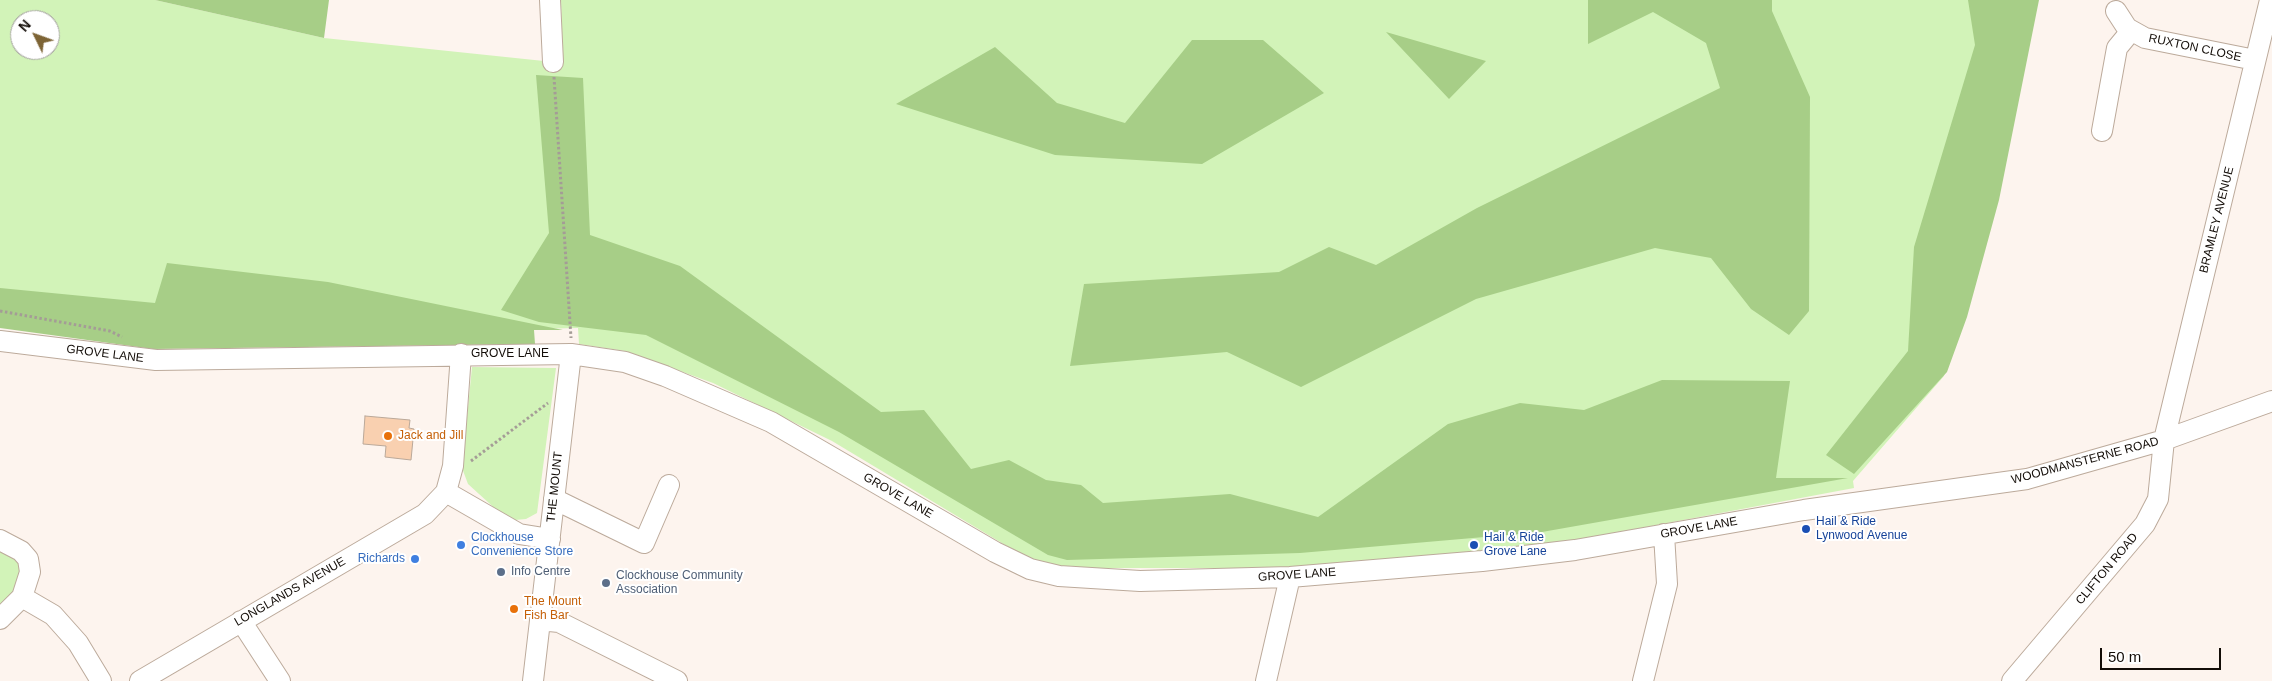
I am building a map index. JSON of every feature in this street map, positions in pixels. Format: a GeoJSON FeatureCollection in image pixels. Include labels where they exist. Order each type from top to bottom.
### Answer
{"type":"FeatureCollection","features":[{"type":"Feature","properties":{"kind":"street"},"geometry":{"type":"LineString","coordinates":[[550,0],[552,62]]}},
{"type":"Feature","properties":{"kind":"street","name":"BRAMLEY AVENUE"},"geometry":{"type":"LineString","coordinates":[[2164,440],[2270,0]]}},
{"type":"Feature","properties":{"kind":"street","name":"RUXTON CLOSE"},"geometry":{"type":"LineString","coordinates":[[2116,11],[2121,21],[2131,30],[2145,38],[2255,60]]}},
{"type":"Feature","properties":{"kind":"street"},"geometry":{"type":"LineString","coordinates":[[2102,130],[2117,48],[2131,30]]}},
{"type":"Feature","properties":{"kind":"street","name":"GROVE LANE"},"geometry":{"type":"LineString","coordinates":[[0,341],[156,360],[461,354],[571,354],[625,362],[665,376],[770,422],[995,552],[1030,569],[1059,576],[1140,581],[1290,577],[1482,561],[1576,550],[1804,510]]}},
{"type":"Feature","properties":{"kind":"street","name":"LONGLANDS AVENUE"},"geometry":{"type":"LineString","coordinates":[[140,681],[241,620],[425,514],[446,492],[453,466],[461,354]]}},
{"type":"Feature","properties":{"kind":"street","name":"THE MOUNT"},"geometry":{"type":"LineString","coordinates":[[533,681],[571,354]]}},
{"type":"Feature","properties":{"kind":"street","name":"WOODMANSTERNE ROAD"},"geometry":{"type":"LineString","coordinates":[[1804,510],[2027,479],[2164,440],[2272,401]]}},
{"type":"Feature","properties":{"kind":"street","name":"CLIFTON ROAD"},"geometry":{"type":"LineString","coordinates":[[2012,681],[2145,524],[2158,499],[2164,440]]}},
{"type":"Feature","properties":{"kind":"street"},"geometry":{"type":"LineString","coordinates":[[554,499],[644,543],[669,485]]}},
{"type":"Feature","properties":{"kind":"street"},"geometry":{"type":"LineString","coordinates":[[446,492],[519,534],[550,539]]}},
{"type":"Feature","properties":{"kind":"street"},"geometry":{"type":"LineString","coordinates":[[1643,681],[1667,584],[1664,534]]}},
{"type":"Feature","properties":{"kind":"street"},"geometry":{"type":"LineString","coordinates":[[0,540],[21,551],[28,559],[30,572],[22,597],[0,619]]}},
{"type":"Feature","properties":{"kind":"street"},"geometry":{"type":"LineString","coordinates":[[1266,681],[1290,577]]}},
{"type":"Feature","properties":{"kind":"street"},"geometry":{"type":"LineString","coordinates":[[22,597],[53,615],[78,643],[101,681]]}},
{"type":"Feature","properties":{"kind":"street"},"geometry":{"type":"LineString","coordinates":[[241,620],[280,681]]}},
{"type":"Feature","properties":{"kind":"street"},"geometry":{"type":"LineString","coordinates":[[540,620],[559,622],[677,681]]}},
{"type":"Feature","properties":{"kind":"path"},"geometry":{"type":"LineString","coordinates":[[552,62],[571,354]]}},
{"type":"Feature","properties":{"kind":"path"},"geometry":{"type":"LineString","coordinates":[[0,311],[110,332],[124,338]]}},
{"type":"Feature","properties":{"kind":"path"},"geometry":{"type":"LineString","coordinates":[[453,466],[462,468],[566,390]]}},
{"type":"Feature","properties":{"kind":"green space"},"geometry":{"type":"Polygon","coordinates":[[[0,0],[155,0],[324,38],[563,63],[561,0],[2036,0],[1988,234],[1944,376],[1853,481],[1854,488],[1662,524],[1542,549],[1289,568],[1049,567],[1010,548],[832,441],[713,383],[625,351],[579,344],[578,328],[534,329],[0,296],[0,0]]]}},
{"type":"Feature","properties":{"kind":"green space"},"geometry":{"type":"Polygon","coordinates":[[[155,0],[329,0],[324,38],[155,0]]]}},
{"type":"Feature","properties":{"kind":"green space"},"geometry":{"type":"Polygon","coordinates":[[[1588,0],[1772,0],[1772,11],[1810,97],[1809,311],[1789,335],[1751,309],[1711,258],[1655,248],[1476,299],[1301,387],[1227,352],[1070,366],[1084,284],[1279,272],[1329,247],[1376,265],[1477,208],[1720,88],[1706,43],[1653,12],[1588,44],[1588,0]]]}},
{"type":"Feature","properties":{"kind":"green space"},"geometry":{"type":"Polygon","coordinates":[[[1968,0],[2039,0],[1999,200],[1967,317],[1947,372],[1854,474],[1826,455],[1908,351],[1914,247],[1975,45],[1968,0]]]}},
{"type":"Feature","properties":{"kind":"green space"},"geometry":{"type":"Polygon","coordinates":[[[1386,32],[1486,61],[1449,99],[1386,32]]]}},
{"type":"Feature","properties":{"kind":"green space"},"geometry":{"type":"Polygon","coordinates":[[[1192,40],[1263,40],[1324,93],[1202,164],[1055,155],[896,104],[995,47],[1057,103],[1125,123],[1192,40]]]}},
{"type":"Feature","properties":{"kind":"green space"},"geometry":{"type":"Polygon","coordinates":[[[536,75],[583,78],[590,235],[680,266],[881,412],[924,410],[971,469],[1009,460],[1046,480],[1081,485],[1103,503],[1230,494],[1318,517],[1448,424],[1520,403],[1584,410],[1662,380],[1790,381],[1776,478],[1848,478],[1542,532],[1300,553],[1067,560],[1048,555],[839,432],[646,335],[539,322],[501,310],[549,233],[536,75]]]}},
{"type":"Feature","properties":{"kind":"green space"},"geometry":{"type":"Polygon","coordinates":[[[167,263],[328,282],[563,330],[534,330],[535,344],[153,349],[0,328],[0,288],[155,303],[167,263]]]}},
{"type":"Feature","properties":{"kind":"green space"},"geometry":{"type":"Polygon","coordinates":[[[472,367],[556,368],[537,513],[526,519],[515,520],[501,514],[468,484],[462,468],[472,367]]]}},
{"type":"Feature","properties":{"kind":"green space"},"geometry":{"type":"Polygon","coordinates":[[[0,545],[22,561],[15,593],[0,613],[0,545]]]}},
{"type":"Feature","properties":{"kind":"building","name":"Jack and Jill"},"geometry":{"type":"Polygon","coordinates":[[[365,416],[410,420],[409,428],[414,429],[411,460],[385,457],[386,446],[363,444],[365,416]]]}},
{"type":"Feature","properties":{"kind":"place","name":"Jack and Jill"},"geometry":{"type":"Point","coordinates":[388,436]}},
{"type":"Feature","properties":{"kind":"place","name":"Hail & Ride Lynwood Avenue"},"geometry":{"type":"Point","coordinates":[1806,529]}},
{"type":"Feature","properties":{"kind":"place","name":"Clockhouse Convenience Store"},"geometry":{"type":"Point","coordinates":[461,545]}},
{"type":"Feature","properties":{"kind":"place","name":"Hail & Ride Grove Lane"},"geometry":{"type":"Point","coordinates":[1474,545]}},
{"type":"Feature","properties":{"kind":"place","name":"Richards"},"geometry":{"type":"Point","coordinates":[415,559]}},
{"type":"Feature","properties":{"kind":"place","name":"Info Centre"},"geometry":{"type":"Point","coordinates":[501,572]}},
{"type":"Feature","properties":{"kind":"place","name":"Clockhouse Community Association"},"geometry":{"type":"Point","coordinates":[606,583]}},
{"type":"Feature","properties":{"kind":"place","name":"The Mount Fish Bar"},"geometry":{"type":"Point","coordinates":[514,609]}}]}
